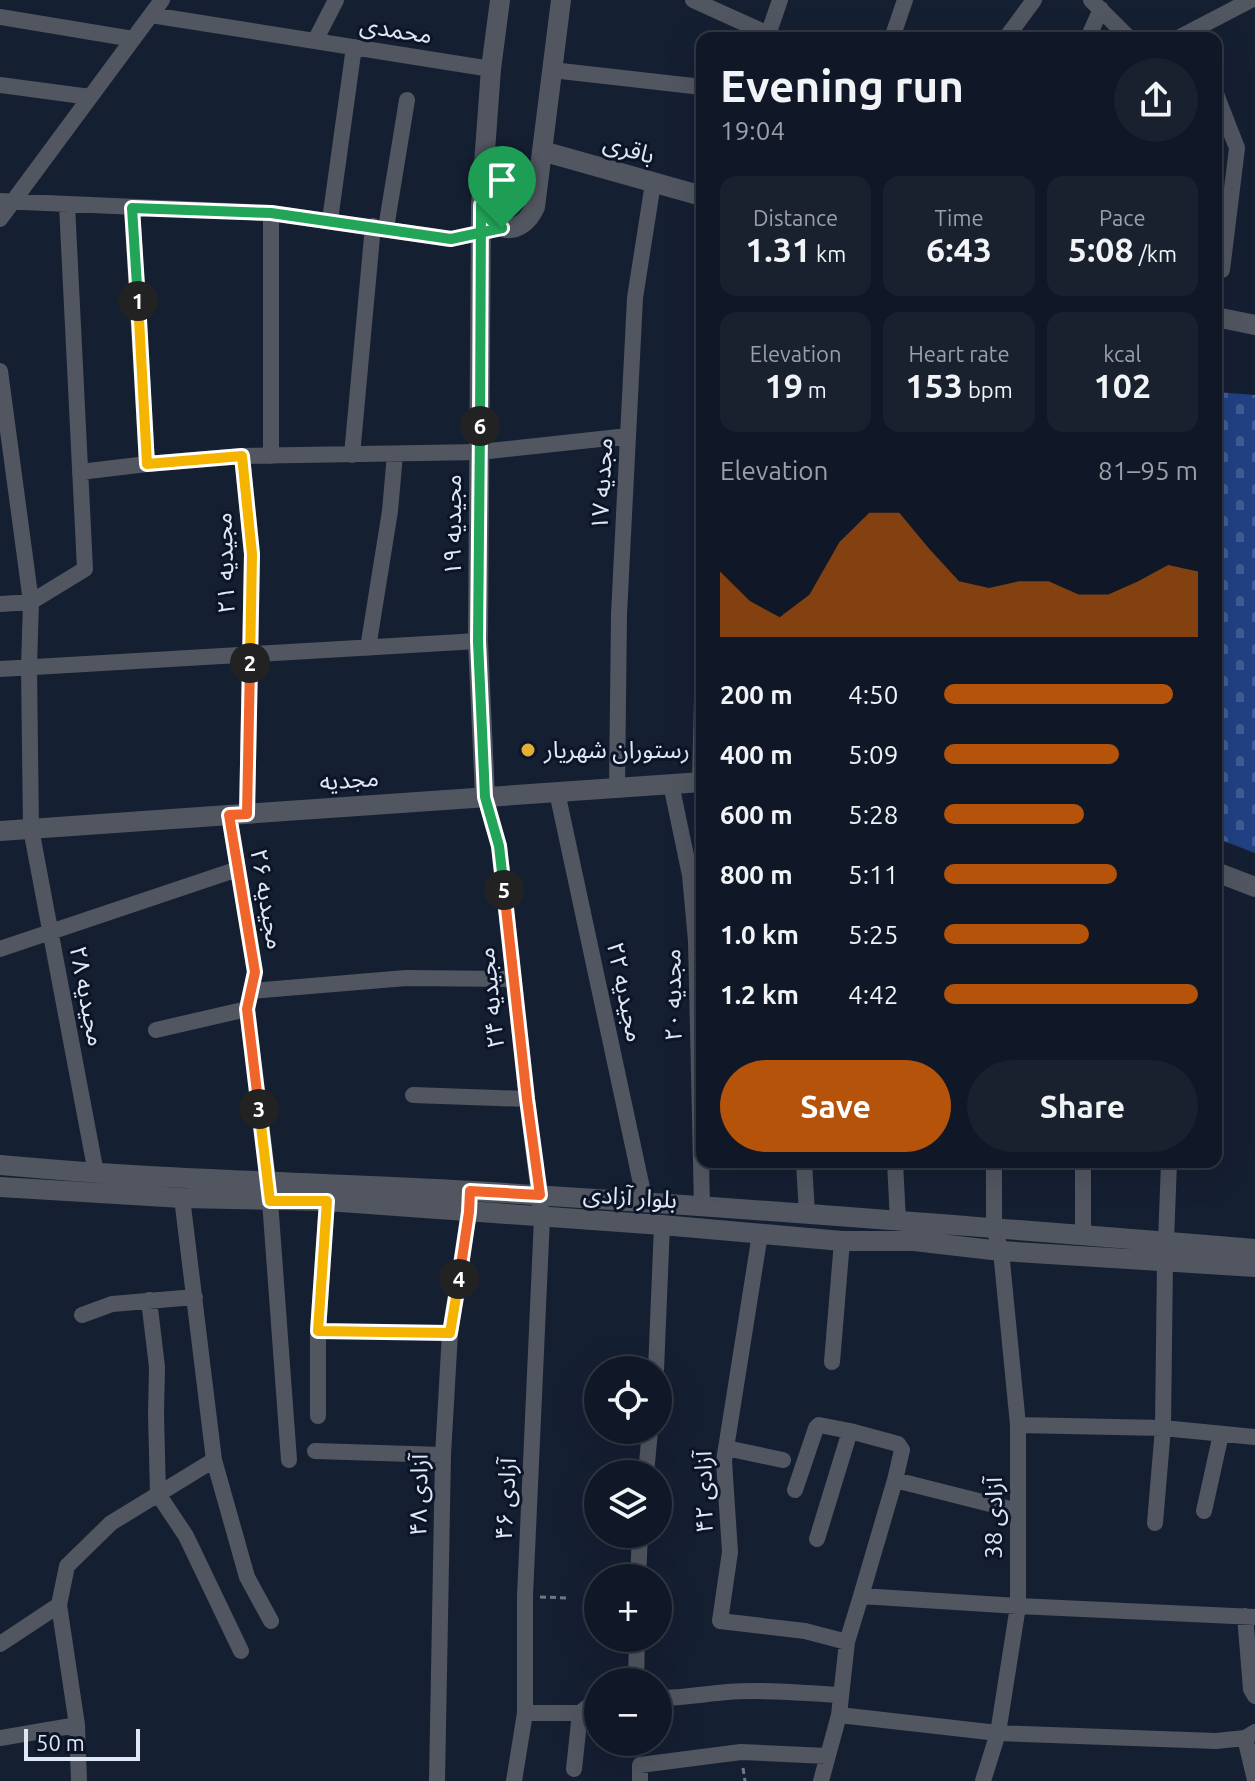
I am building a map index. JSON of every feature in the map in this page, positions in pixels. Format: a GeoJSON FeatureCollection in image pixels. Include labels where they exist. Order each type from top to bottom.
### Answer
{"type":"FeatureCollection","features":[{"type":"Feature","properties":{"kind":"street"},"geometry":{"type":"LineString","coordinates":[[0,219],[6,202],[162,0]]}},
{"type":"Feature","properties":{"kind":"street"},"geometry":{"type":"LineString","coordinates":[[315,41],[336,0]]}},
{"type":"Feature","properties":{"kind":"street","name":"مجیدیه ۱۹"},"geometry":{"type":"LineString","coordinates":[[485,797],[478,641],[481,205],[491,69],[500,0]]}},
{"type":"Feature","properties":{"kind":"street"},"geometry":{"type":"LineString","coordinates":[[6,202],[271,213],[451,239],[523,225],[535,207],[561,0]]}},
{"type":"Feature","properties":{"kind":"street"},"geometry":{"type":"LineString","coordinates":[[693,0],[764,32]]}},
{"type":"Feature","properties":{"kind":"street"},"geometry":{"type":"LineString","coordinates":[[774,32],[780,0]]}},
{"type":"Feature","properties":{"kind":"street"},"geometry":{"type":"LineString","coordinates":[[894,32],[905,0]]}},
{"type":"Feature","properties":{"kind":"street"},"geometry":{"type":"LineString","coordinates":[[1010,32],[1034,0]]}},
{"type":"Feature","properties":{"kind":"street"},"geometry":{"type":"LineString","coordinates":[[1192,32],[1226,6],[1251,0]]}},
{"type":"Feature","properties":{"kind":"street"},"geometry":{"type":"LineString","coordinates":[[1089,32],[1096,5]]}},
{"type":"Feature","properties":{"kind":"street"},"geometry":{"type":"LineString","coordinates":[[1096,5],[1123,32]]}},
{"type":"Feature","properties":{"kind":"street","name":"محمدی"},"geometry":{"type":"LineString","coordinates":[[151,15],[491,69]]}},
{"type":"Feature","properties":{"kind":"street"},"geometry":{"type":"LineString","coordinates":[[0,17],[133,39]]}},
{"type":"Feature","properties":{"kind":"street"},"geometry":{"type":"LineString","coordinates":[[330,220],[354,47]]}},
{"type":"Feature","properties":{"kind":"street"},"geometry":{"type":"LineString","coordinates":[[552,70],[696,86]]}},
{"type":"Feature","properties":{"kind":"street"},"geometry":{"type":"LineString","coordinates":[[0,85],[90,97]]}},
{"type":"Feature","properties":{"kind":"street"},"geometry":{"type":"LineString","coordinates":[[352,455],[380,227],[407,100]]}},
{"type":"Feature","properties":{"kind":"street"},"geometry":{"type":"LineString","coordinates":[[1222,109],[1237,148],[1222,270]]}},
{"type":"Feature","properties":{"kind":"street","name":"باقری"},"geometry":{"type":"LineString","coordinates":[[542,151],[696,194]]}},
{"type":"Feature","properties":{"kind":"street","name":"مجدیه ۱۷"},"geometry":{"type":"LineString","coordinates":[[617,788],[619,614],[635,298],[653,183]]}},
{"type":"Feature","properties":{"kind":"street"},"geometry":{"type":"LineString","coordinates":[[0,604],[31,602],[85,569],[67,205]]}},
{"type":"Feature","properties":{"kind":"street"},"geometry":{"type":"LineString","coordinates":[[481,205],[492,223],[502,228]]}},
{"type":"Feature","properties":{"kind":"street"},"geometry":{"type":"LineString","coordinates":[[132,208],[147,464]]}},
{"type":"Feature","properties":{"kind":"street"},"geometry":{"type":"LineString","coordinates":[[271,213],[271,456]]}},
{"type":"Feature","properties":{"kind":"street"},"geometry":{"type":"LineString","coordinates":[[1222,318],[1255,325]]}},
{"type":"Feature","properties":{"kind":"street","name":"مجیدیه ۲۸"},"geometry":{"type":"LineString","coordinates":[[0,371],[31,602],[31,829],[96,1173]]}},
{"type":"Feature","properties":{"kind":"street"},"geometry":{"type":"LineString","coordinates":[[80,472],[242,456],[480,452],[628,436]]}},
{"type":"Feature","properties":{"kind":"street"},"geometry":{"type":"LineString","coordinates":[[368,648],[390,511],[395,454]]}},
{"type":"Feature","properties":{"kind":"street","name":"مجیدیه ۲۱"},"geometry":{"type":"LineString","coordinates":[[238,814],[250,655],[252,554],[242,456]]}},
{"type":"Feature","properties":{"kind":"street"},"geometry":{"type":"LineString","coordinates":[[0,669],[478,641]]}},
{"type":"Feature","properties":{"kind":"street","name":"مجدیه"},"geometry":{"type":"LineString","coordinates":[[0,831],[696,782]]}},
{"type":"Feature","properties":{"kind":"street","name":"مجدیه ۲۰"},"geometry":{"type":"LineString","coordinates":[[671,784],[690,875],[696,941]]}},
{"type":"Feature","properties":{"kind":"street","name":"مجیدیه ۲۲"},"geometry":{"type":"LineString","coordinates":[[557,792],[645,1202]]}},
{"type":"Feature","properties":{"kind":"street","name":"مجیدیه ۲۴"},"geometry":{"type":"LineString","coordinates":[[485,797],[499,846],[540,1195]]}},
{"type":"Feature","properties":{"kind":"street","name":"مجیدیه ۲۶"},"geometry":{"type":"LineString","coordinates":[[238,814],[238,869],[255,972],[247,1009],[269,1190],[289,1460]]}},
{"type":"Feature","properties":{"kind":"street"},"geometry":{"type":"LineString","coordinates":[[0,949],[238,869]]}},
{"type":"Feature","properties":{"kind":"street"},"geometry":{"type":"LineString","coordinates":[[1222,874],[1255,887]]}},
{"type":"Feature","properties":{"kind":"street"},"geometry":{"type":"LineString","coordinates":[[251,991],[406,978],[513,979]]}},
{"type":"Feature","properties":{"kind":"street"},"geometry":{"type":"LineString","coordinates":[[156,1030],[247,1009]]}},
{"type":"Feature","properties":{"kind":"street"},"geometry":{"type":"LineString","coordinates":[[413,1095],[527,1099]]}},
{"type":"Feature","properties":{"kind":"street","name":"بلوار آزادی"},"geometry":{"type":"LineString","coordinates":[[0,1165],[54,1180],[182,1198],[269,1190],[327,1201],[469,1201],[540,1195],[1083,1235],[1255,1267]]}},
{"type":"Feature","properties":{"kind":"street","name":"مجدیه ۲۰"},"geometry":{"type":"LineString","coordinates":[[701,1168],[702,1206]]}},
{"type":"Feature","properties":{"kind":"street"},"geometry":{"type":"LineString","coordinates":[[804,1168],[807,1214]]}},
{"type":"Feature","properties":{"kind":"street"},"geometry":{"type":"LineString","coordinates":[[895,1168],[898,1221]]}},
{"type":"Feature","properties":{"kind":"street","name":"آزادی 38"},"geometry":{"type":"LineString","coordinates":[[983,1781],[998,1733],[1018,1606],[1018,1425],[1001,1251],[994,1229],[994,1168]]}},
{"type":"Feature","properties":{"kind":"street"},"geometry":{"type":"LineString","coordinates":[[1083,1168],[1083,1235]]}},
{"type":"Feature","properties":{"kind":"street"},"geometry":{"type":"LineString","coordinates":[[1155,1523],[1163,1428],[1169,1168]]}},
{"type":"Feature","properties":{"kind":"street","name":"بلوار آزادی"},"geometry":{"type":"LineString","coordinates":[[0,1187],[96,1173],[269,1190],[469,1201],[542,1218],[842,1241],[914,1241],[1001,1251],[1255,1249]]}},
{"type":"Feature","properties":{"kind":"street","name":"آزادی ۴۶"},"geometry":{"type":"LineString","coordinates":[[514,1781],[525,1713],[525,1596],[542,1218],[540,1195]]}},
{"type":"Feature","properties":{"kind":"street"},"geometry":{"type":"LineString","coordinates":[[182,1198],[214,1460],[247,1577],[271,1621]]}},
{"type":"Feature","properties":{"kind":"street"},"geometry":{"type":"LineString","coordinates":[[318,1416],[318,1331],[327,1201]]}},
{"type":"Feature","properties":{"kind":"street","name":"آزادی ۴۸"},"geometry":{"type":"LineString","coordinates":[[437,1781],[443,1455],[450,1333],[469,1201]]}},
{"type":"Feature","properties":{"kind":"street"},"geometry":{"type":"LineString","coordinates":[[866,1241],[867,1219]]}},
{"type":"Feature","properties":{"kind":"street"},"geometry":{"type":"LineString","coordinates":[[657,1356],[662,1225]]}},
{"type":"Feature","properties":{"kind":"street","name":"آزادی ۴۲"},"geometry":{"type":"LineString","coordinates":[[760,1234],[724,1461],[730,1552],[720,1621],[805,1631],[847,1642]]}},
{"type":"Feature","properties":{"kind":"street"},"geometry":{"type":"LineString","coordinates":[[832,1362],[842,1241]]}},
{"type":"Feature","properties":{"kind":"street"},"geometry":{"type":"LineString","coordinates":[[82,1315],[112,1304],[195,1297]]}},
{"type":"Feature","properties":{"kind":"street"},"geometry":{"type":"LineString","coordinates":[[149,1300],[157,1367],[158,1494],[186,1536],[241,1651]]}},
{"type":"Feature","properties":{"kind":"street"},"geometry":{"type":"LineString","coordinates":[[795,1490],[819,1425],[898,1444],[902,1450],[847,1642],[839,1715],[821,1781]]}},
{"type":"Feature","properties":{"kind":"street"},"geometry":{"type":"LineString","coordinates":[[1018,1425],[1163,1428],[1255,1437]]}},
{"type":"Feature","properties":{"kind":"street"},"geometry":{"type":"LineString","coordinates":[[817,1539],[850,1431]]}},
{"type":"Feature","properties":{"kind":"street"},"geometry":{"type":"LineString","coordinates":[[1204,1511],[1221,1434]]}},
{"type":"Feature","properties":{"kind":"street"},"geometry":{"type":"LineString","coordinates":[[726,1448],[783,1460]]}},
{"type":"Feature","properties":{"kind":"street"},"geometry":{"type":"LineString","coordinates":[[315,1451],[443,1455]]}},
{"type":"Feature","properties":{"kind":"street"},"geometry":{"type":"LineString","coordinates":[[79,1781],[77,1725],[59,1605],[67,1566],[111,1523],[214,1460]]}},
{"type":"Feature","properties":{"kind":"street"},"geometry":{"type":"LineString","coordinates":[[895,1480],[1018,1511]]}},
{"type":"Feature","properties":{"kind":"street"},"geometry":{"type":"LineString","coordinates":[[861,1596],[1250,1617],[1251,1689],[1255,1696]]}},
{"type":"Feature","properties":{"kind":"street"},"geometry":{"type":"LineString","coordinates":[[0,1644],[59,1605]]}},
{"type":"Feature","properties":{"kind":"street"},"geometry":{"type":"LineString","coordinates":[[672,1698],[728,1692],[840,1695]]}},
{"type":"Feature","properties":{"kind":"street"},"geometry":{"type":"LineString","coordinates":[[525,1713],[580,1713],[584,1710]]}},
{"type":"Feature","properties":{"kind":"street"},"geometry":{"type":"LineString","coordinates":[[574,1769],[580,1713]]}},
{"type":"Feature","properties":{"kind":"street"},"geometry":{"type":"LineString","coordinates":[[839,1715],[998,1733],[1216,1741],[1250,1735],[1255,1780]]}},
{"type":"Feature","properties":{"kind":"street"},"geometry":{"type":"LineString","coordinates":[[0,1738],[77,1725]]}},
{"type":"Feature","properties":{"kind":"street"},"geometry":{"type":"LineString","coordinates":[[640,1781],[640,1765],[741,1752],[827,1756]]}},
{"type":"Feature","properties":{"kind":"path"},"geometry":{"type":"LineString","coordinates":[[318,1331],[450,1333]]}},
{"type":"Feature","properties":{"kind":"path"},"geometry":{"type":"LineString","coordinates":[[525,1596],[568,1598]]}},
{"type":"Feature","properties":{"kind":"green space"},"geometry":{"type":"Polygon","coordinates":[[[1222,392],[1255,395],[1255,853],[1222,840],[1222,392]]]}},
{"type":"Feature","properties":{"kind":"place","name":"رستوران شهریار"},"geometry":{"type":"Point","coordinates":[528,750]}},
{"type":"Feature","properties":{"kind":"route"},"geometry":{"type":"LineString","coordinates":[[502,228],[481,232],[451,239],[271,213],[132,208],[147,464],[242,456],[252,554],[247,814],[229,815],[255,972],[247,1009],[270,1201],[327,1201],[318,1331],[450,1333],[470,1191],[540,1195],[499,846],[485,797],[478,641],[481,232],[481,205],[492,223],[502,228]]}}]}
